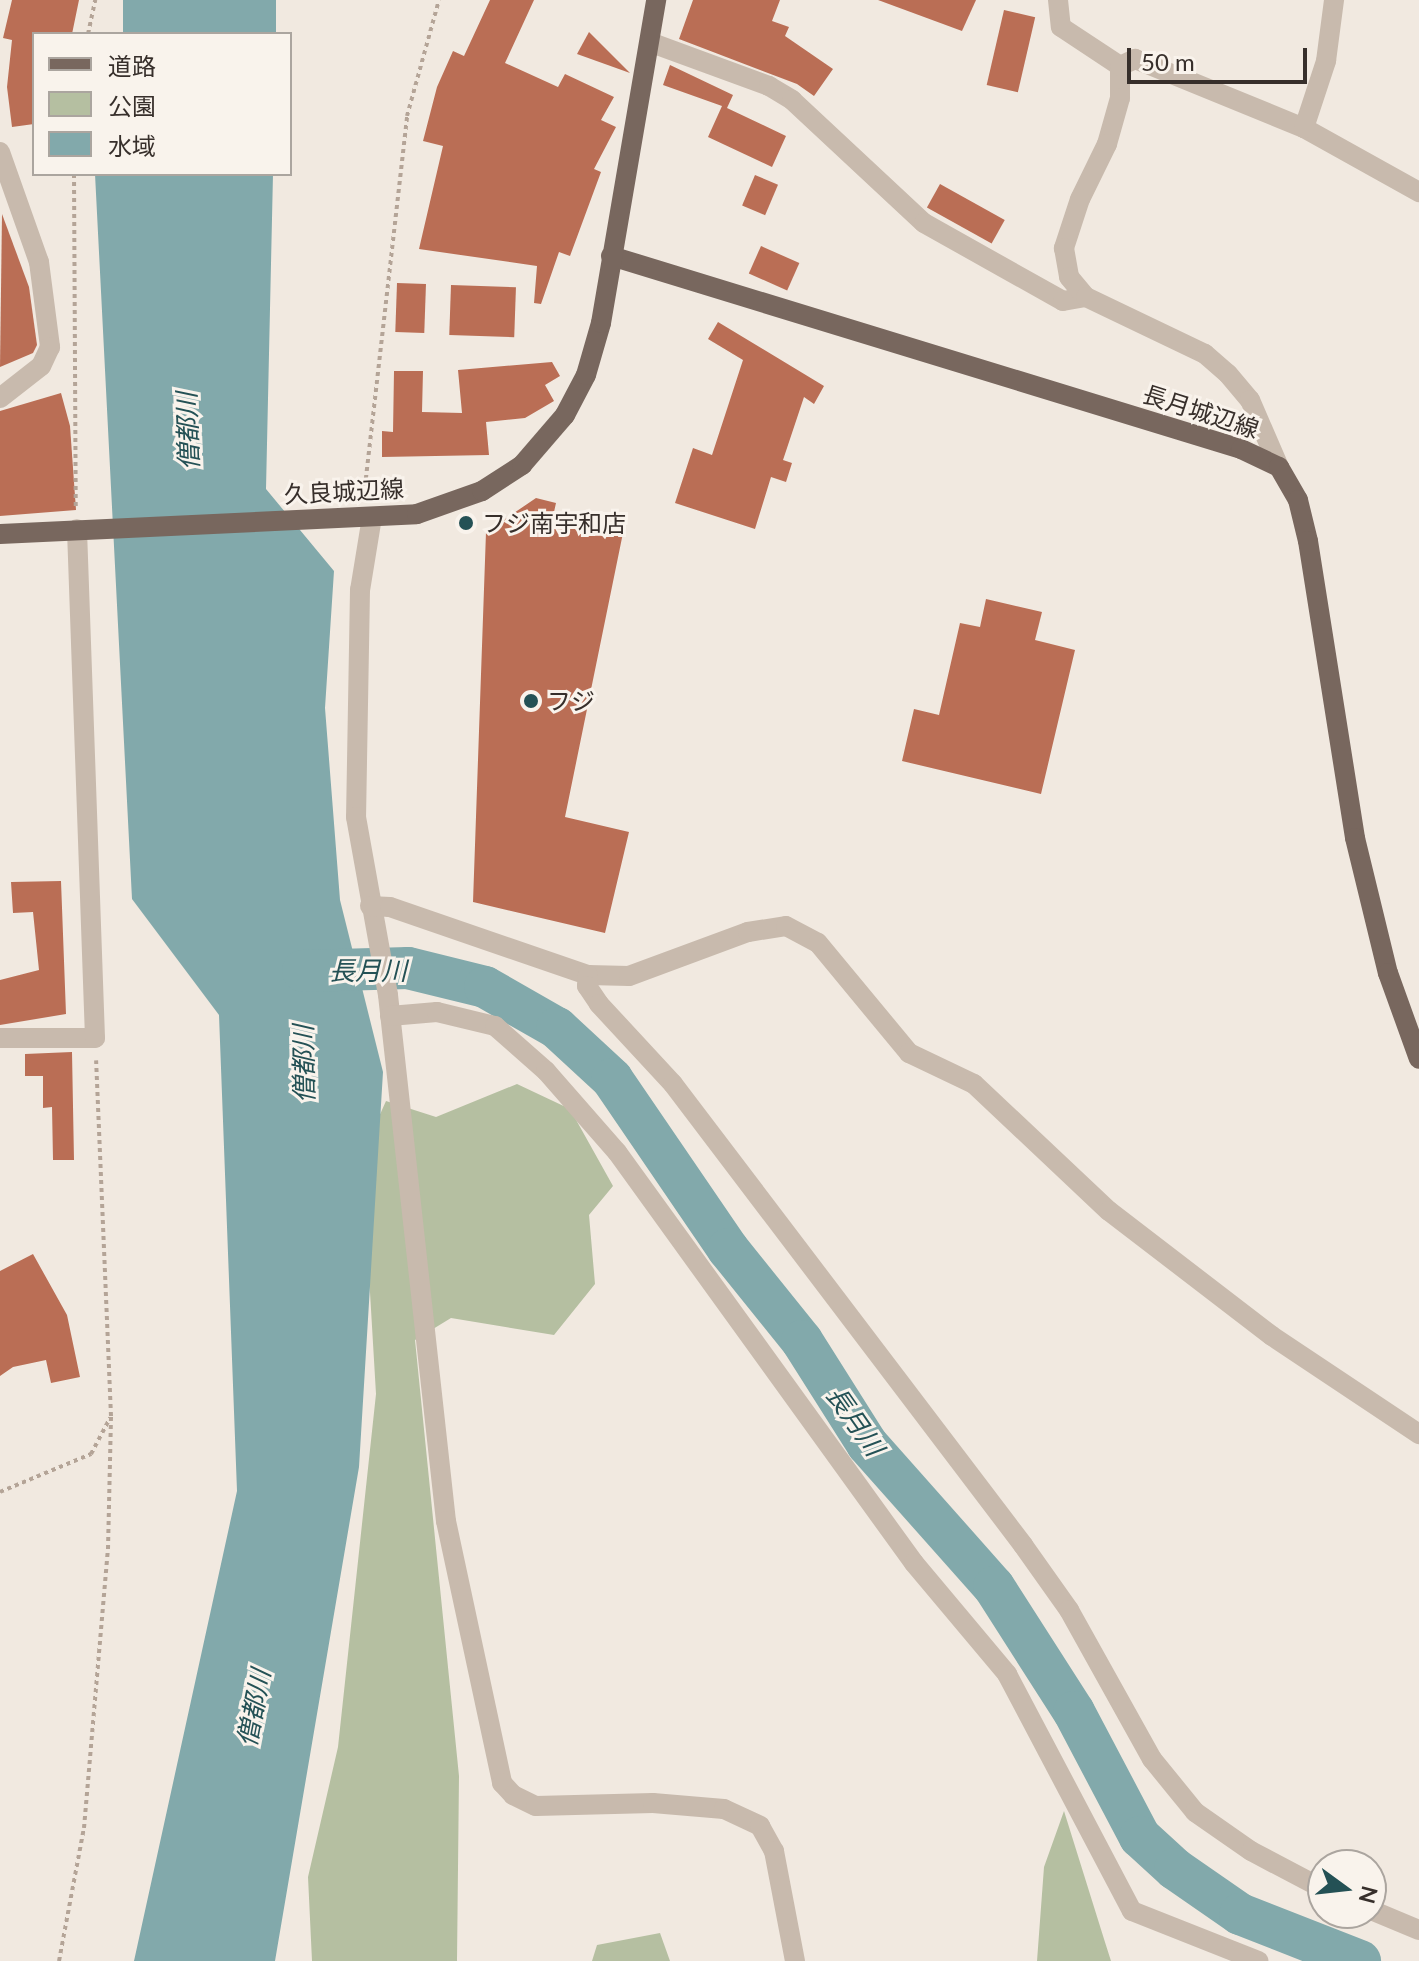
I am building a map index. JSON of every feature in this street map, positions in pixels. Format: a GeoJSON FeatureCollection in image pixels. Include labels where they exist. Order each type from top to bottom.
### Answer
{"type":"FeatureCollection","features":[{"type":"Feature","properties":{"kind":"main road","name":"久良城辺線"},"geometry":{"type":"LineString","coordinates":[[0,534],[417,514],[482,491],[522,465],[565,415],[586,375],[652,43],[657,1]]}},
{"type":"Feature","properties":{"kind":"main road","name":"長月城辺線"},"geometry":{"type":"LineString","coordinates":[[611,256],[1226,444],[1279,467],[1298,500],[1305,527],[1355,838],[1388,973],[1419,1059]]}},
{"type":"Feature","properties":{"kind":"street"},"geometry":{"type":"LineString","coordinates":[[1058,0],[1061,27],[1120,66]]}},
{"type":"Feature","properties":{"kind":"street"},"geometry":{"type":"LineString","coordinates":[[1304,128],[1326,61],[1334,0]]}},
{"type":"Feature","properties":{"kind":"street"},"geometry":{"type":"LineString","coordinates":[[652,43],[769,86],[792,100],[898,205],[924,223],[1063,301],[1086,297]]}},
{"type":"Feature","properties":{"kind":"street"},"geometry":{"type":"LineString","coordinates":[[1120,66],[1135,59],[1304,128],[1419,192]]}},
{"type":"Feature","properties":{"kind":"street"},"geometry":{"type":"LineString","coordinates":[[1120,66],[1120,98],[1107,144],[1080,199],[1064,248],[1069,277],[1086,297],[1192,347],[1228,374],[1250,400],[1279,467]]}},
{"type":"Feature","properties":{"kind":"street"},"geometry":{"type":"LineString","coordinates":[[0,152],[39,262],[50,347],[41,366],[0,398]]}},
{"type":"Feature","properties":{"kind":"street"},"geometry":{"type":"LineString","coordinates":[[362,517],[356,817],[388,995],[446,1521],[502,1783],[513,1795],[536,1806],[653,1803],[724,1809],[760,1826],[774,1851],[795,1961]]}},
{"type":"Feature","properties":{"kind":"street"},"geometry":{"type":"LineString","coordinates":[[0,1038],[95,1038],[84,530]]}},
{"type":"Feature","properties":{"kind":"street"},"geometry":{"type":"LineString","coordinates":[[371,913],[390,907],[588,975],[629,976],[748,932],[786,926],[818,943],[909,1053],[974,1084],[1109,1211],[1272,1336],[1419,1434]]}},
{"type":"Feature","properties":{"kind":"street"},"geometry":{"type":"LineString","coordinates":[[588,975],[587,986],[599,1004],[673,1084],[1042,1571],[1069,1610],[1152,1759],[1195,1812],[1251,1851],[1307,1881]]}},
{"type":"Feature","properties":{"kind":"street"},"geometry":{"type":"LineString","coordinates":[[390,1016],[437,1012],[495,1026],[546,1071],[617,1152],[914,1563],[1007,1674],[1132,1911],[1258,1961]]}},
{"type":"Feature","properties":{"kind":"street"},"geometry":{"type":"LineString","coordinates":[[1387,1917],[1419,1930]]}},
{"type":"Feature","properties":{"kind":"path"},"geometry":{"type":"LineString","coordinates":[[88,32],[95,0]]}},
{"type":"Feature","properties":{"kind":"path"},"geometry":{"type":"LineString","coordinates":[[362,517],[407,116],[439,0]]}},
{"type":"Feature","properties":{"kind":"path"},"geometry":{"type":"LineString","coordinates":[[74,176],[84,530]]}},
{"type":"Feature","properties":{"kind":"path"},"geometry":{"type":"LineString","coordinates":[[59,1961],[84,1828],[97,1702],[111,1416],[95,1038]]}},
{"type":"Feature","properties":{"kind":"path"},"geometry":{"type":"LineString","coordinates":[[0,1492],[91,1454],[111,1416]]}},
{"type":"Feature","properties":{"kind":"green space"},"geometry":{"type":"Polygon","coordinates":[[[517,1084],[570,1109],[613,1186],[589,1215],[595,1284],[554,1335],[451,1318],[415,1340],[459,1776],[457,1961],[312,1961],[308,1877],[338,1747],[376,1394],[364,1191],[373,1130],[386,1101],[436,1117],[517,1084]]]}},
{"type":"Feature","properties":{"kind":"green space"},"geometry":{"type":"Polygon","coordinates":[[[1064,1811],[1111,1961],[1037,1961],[1044,1867],[1064,1811]]]}},
{"type":"Feature","properties":{"kind":"green space"},"geometry":{"type":"Polygon","coordinates":[[[660,1933],[670,1961],[592,1961],[597,1945],[660,1933]]]}},
{"type":"Feature","properties":{"kind":"water"},"geometry":{"type":"Polygon","coordinates":[[[123,0],[276,0],[276,32],[123,32],[123,0]]]}},
{"type":"Feature","properties":{"kind":"water","name":"僧都川"},"geometry":{"type":"Polygon","coordinates":[[[95,176],[273,176],[266,489],[334,571],[325,708],[340,900],[383,1072],[359,1467],[275,1961],[134,1961],[237,1491],[219,1015],[132,899],[95,176]]]}},
{"type":"Feature","properties":{"kind":"building"},"geometry":{"type":"Polygon","coordinates":[[[12,0],[79,0],[72,32],[32,32],[32,124],[12,127],[7,87],[12,40],[3,38],[12,0]]]}},
{"type":"Feature","properties":{"kind":"building"},"geometry":{"type":"Polygon","coordinates":[[[490,0],[534,0],[505,63],[558,87],[565,74],[614,97],[601,120],[616,127],[594,169],[601,172],[570,256],[559,252],[541,304],[534,303],[537,266],[419,249],[443,146],[423,141],[437,87],[453,51],[464,56],[490,0]]]}},
{"type":"Feature","properties":{"kind":"building"},"geometry":{"type":"Polygon","coordinates":[[[693,0],[780,0],[772,21],[789,27],[785,36],[833,69],[814,96],[797,84],[679,39],[693,0]]]}},
{"type":"Feature","properties":{"kind":"building"},"geometry":{"type":"Polygon","coordinates":[[[878,0],[976,0],[962,31],[878,0]]]}},
{"type":"Feature","properties":{"kind":"building"},"geometry":{"type":"Polygon","coordinates":[[[1004,10],[1035,17],[1018,92],[987,85],[1004,10]]]}},
{"type":"Feature","properties":{"kind":"building"},"geometry":{"type":"Polygon","coordinates":[[[589,32],[630,73],[577,54],[589,32]]]}},
{"type":"Feature","properties":{"kind":"building"},"geometry":{"type":"Polygon","coordinates":[[[670,65],[733,95],[727,108],[786,136],[772,167],[708,137],[722,106],[663,85],[670,65]]]}},
{"type":"Feature","properties":{"kind":"building"},"geometry":{"type":"Polygon","coordinates":[[[755,175],[778,185],[765,215],[742,205],[755,175]]]}},
{"type":"Feature","properties":{"kind":"building"},"geometry":{"type":"Polygon","coordinates":[[[940,184],[1005,220],[992,243],[927,208],[940,184]]]}},
{"type":"Feature","properties":{"kind":"building"},"geometry":{"type":"Polygon","coordinates":[[[2,214],[29,287],[37,345],[33,353],[0,367],[2,214]]]}},
{"type":"Feature","properties":{"kind":"building"},"geometry":{"type":"Polygon","coordinates":[[[761,246],[799,263],[787,290],[749,273],[761,246]]]}},
{"type":"Feature","properties":{"kind":"building"},"geometry":{"type":"Polygon","coordinates":[[[397,283],[426,284],[424,333],[395,332],[397,283]]]}},
{"type":"Feature","properties":{"kind":"building"},"geometry":{"type":"Polygon","coordinates":[[[451,285],[516,287],[514,337],[449,335],[451,285]]]}},
{"type":"Feature","properties":{"kind":"building"},"geometry":{"type":"Polygon","coordinates":[[[718,322],[824,386],[814,404],[804,397],[783,460],[792,463],[786,482],[771,477],[755,529],[675,503],[693,448],[712,455],[743,360],[708,339],[718,322]]]}},
{"type":"Feature","properties":{"kind":"building"},"geometry":{"type":"Polygon","coordinates":[[[552,362],[560,376],[545,385],[554,401],[525,418],[486,422],[489,455],[382,457],[382,431],[393,432],[394,371],[423,371],[422,412],[462,413],[458,370],[552,362]]]}},
{"type":"Feature","properties":{"kind":"building"},"geometry":{"type":"Polygon","coordinates":[[[61,393],[70,426],[76,510],[0,516],[0,411],[61,393]]]}},
{"type":"Feature","properties":{"kind":"building"},"geometry":{"type":"Polygon","coordinates":[[[536,498],[556,503],[554,512],[624,528],[565,817],[629,832],[605,933],[473,902],[486,532],[536,498]]]}},
{"type":"Feature","properties":{"kind":"building"},"geometry":{"type":"Polygon","coordinates":[[[986,599],[1042,612],[1035,640],[1075,650],[1041,794],[902,761],[914,709],[939,715],[960,623],[980,627],[986,599]]]}},
{"type":"Feature","properties":{"kind":"building"},"geometry":{"type":"Polygon","coordinates":[[[61,881],[66,1014],[0,1025],[0,980],[39,970],[33,912],[13,913],[11,882],[61,881]]]}},
{"type":"Feature","properties":{"kind":"building"},"geometry":{"type":"Polygon","coordinates":[[[72,1052],[74,1160],[53,1160],[52,1107],[43,1108],[43,1076],[25,1076],[25,1054],[72,1052]]]}},
{"type":"Feature","properties":{"kind":"building"},"geometry":{"type":"Polygon","coordinates":[[[33,1254],[67,1315],[80,1377],[51,1383],[46,1360],[13,1367],[0,1376],[0,1271],[33,1254]]]}},
{"type":"Feature","properties":{"kind":"waterway","name":"長月川"},"geometry":{"type":"LineString","coordinates":[[303,971],[408,968],[485,987],[557,1028],[612,1079],[728,1249],[802,1341],[867,1444],[994,1587],[1074,1712],[1140,1837],[1175,1869],[1240,1914],[1360,1961]]}},
{"type":"Feature","properties":{"kind":"place","name":"フジ南宇和店"},"geometry":{"type":"Point","coordinates":[466,523]}},
{"type":"Feature","properties":{"kind":"place","name":"フジ"},"geometry":{"type":"Point","coordinates":[531,701]}}]}
